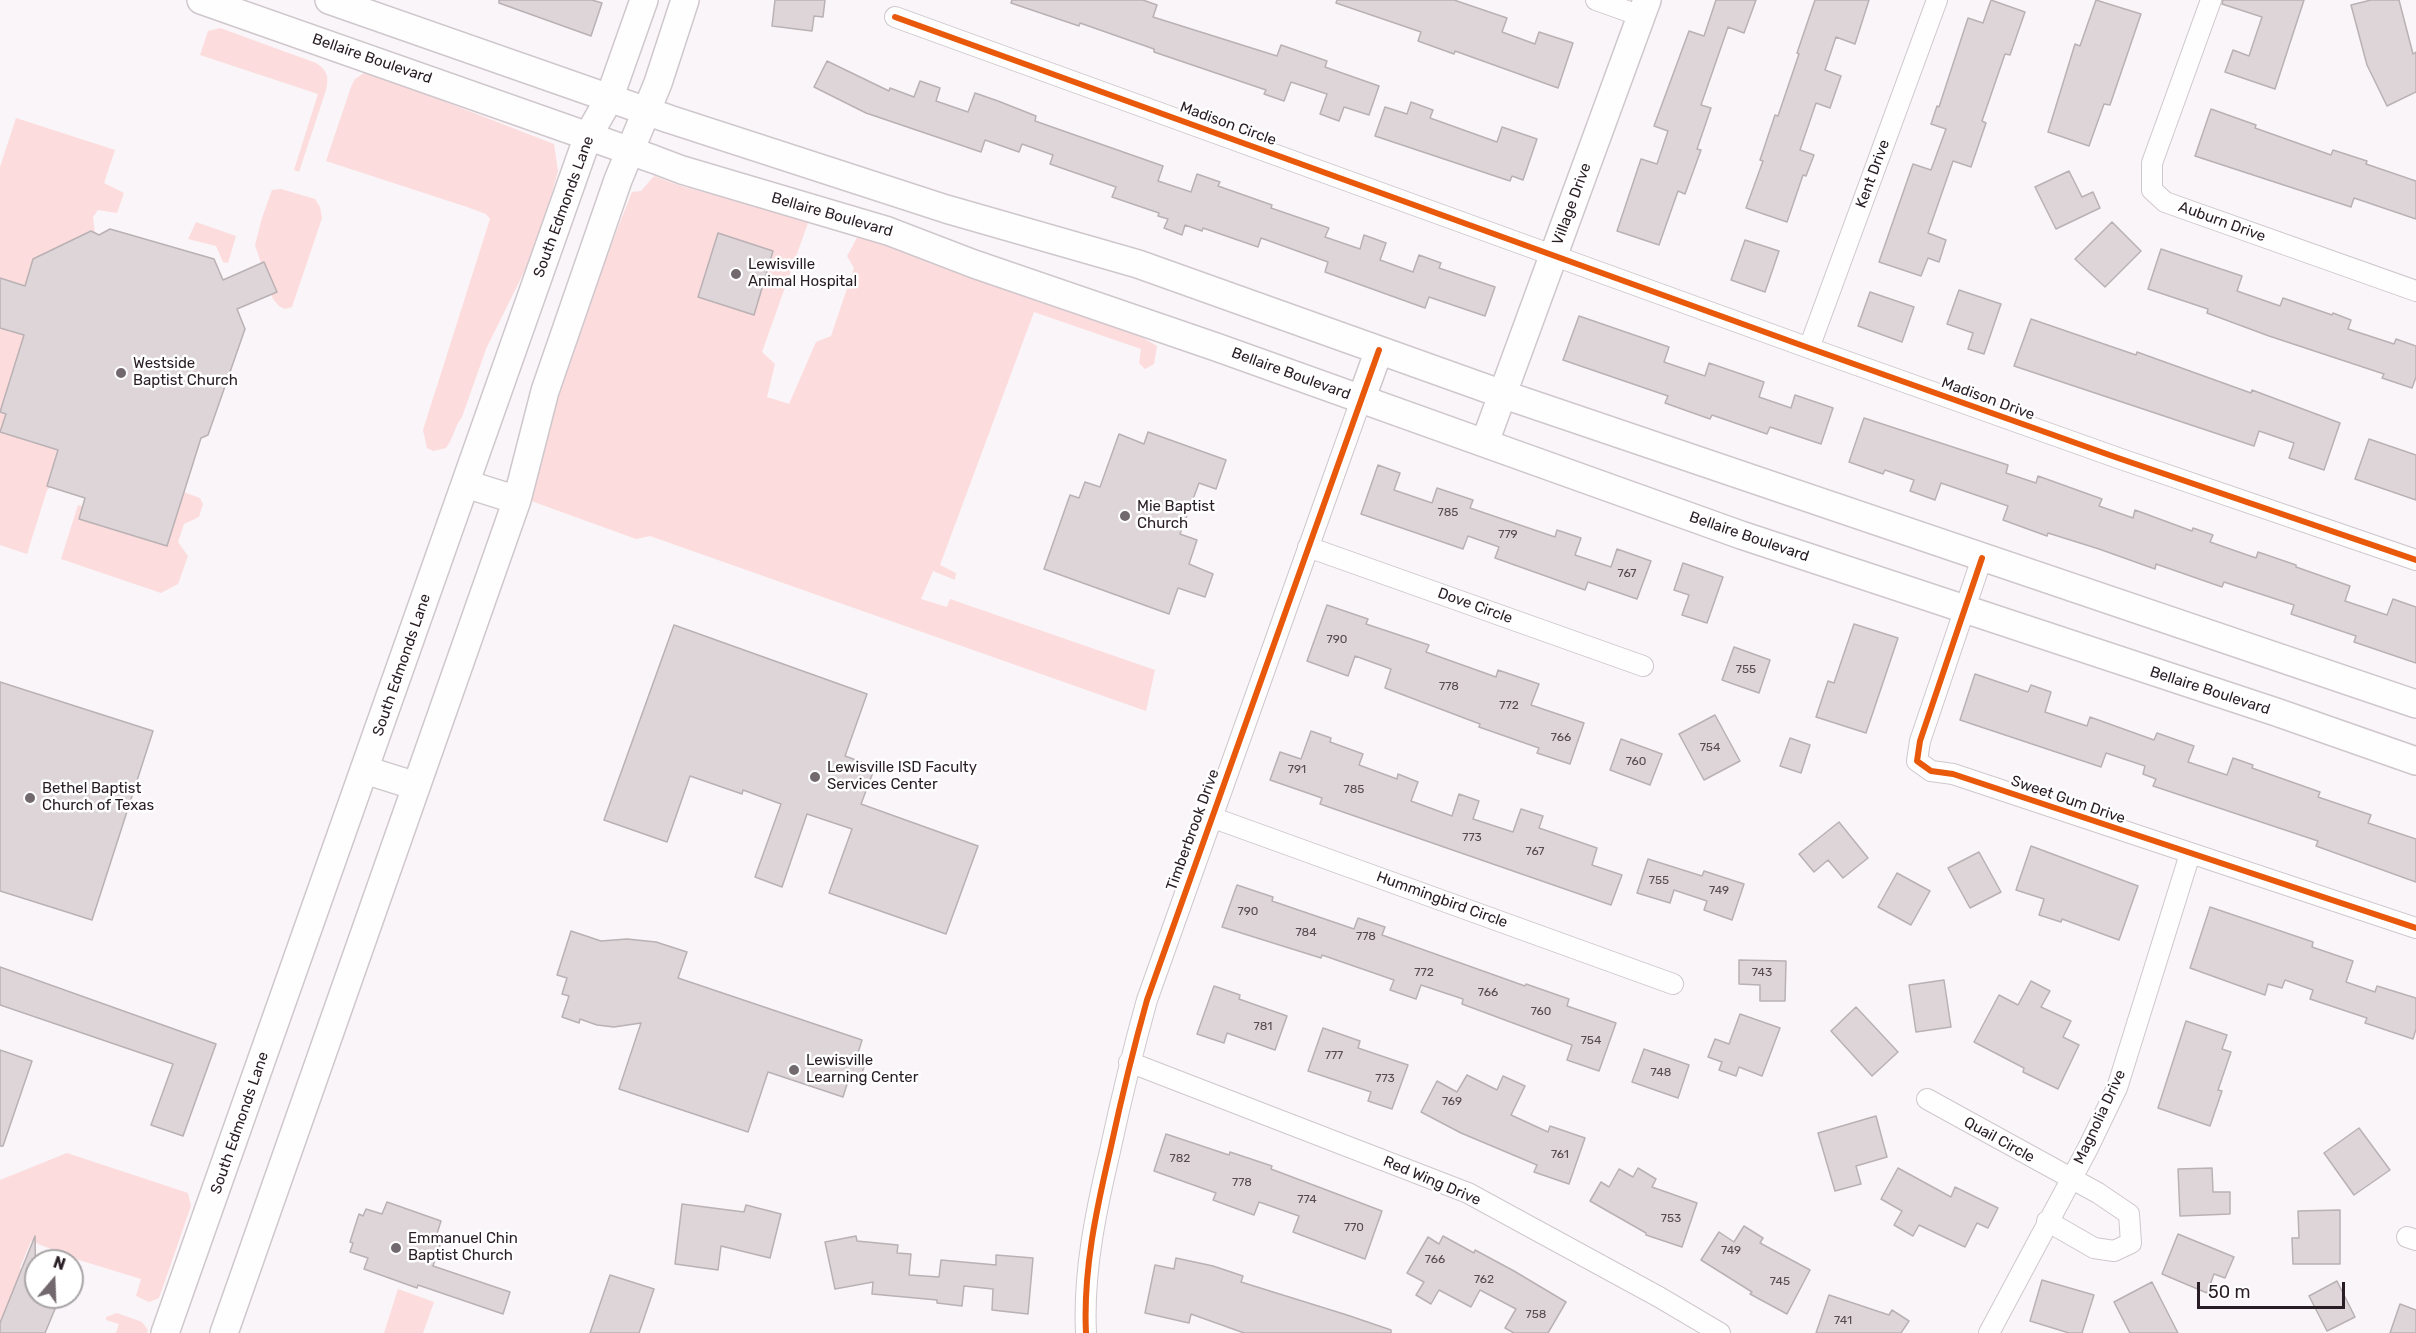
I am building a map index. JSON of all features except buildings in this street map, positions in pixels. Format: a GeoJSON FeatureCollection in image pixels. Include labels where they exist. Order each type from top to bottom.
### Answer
{"type":"FeatureCollection","features":[{"type":"Feature","properties":{"kind":"main road","name":"Bellaire Boulevard"},"geometry":{"type":"LineString","coordinates":[[201,0],[702,177],[888,231],[974,264],[1216,347],[1752,538],[1965,611],[2276,712],[2416,761]]}},
{"type":"Feature","properties":{"kind":"main road"},"geometry":{"type":"LineString","coordinates":[[330,0],[647,112],[946,209],[1138,264],[1502,394],[2416,704]]}},
{"type":"Feature","properties":{"kind":"main road","name":"South Edmonds Lane"},"geometry":{"type":"LineString","coordinates":[[165,1333],[588,136],[609,99],[644,0]]}},
{"type":"Feature","properties":{"kind":"main road"},"geometry":{"type":"LineString","coordinates":[[224,1333],[517,500],[545,392],[618,180],[647,112],[685,0]]}},
{"type":"Feature","properties":{"kind":"main road","name":"Village Drive"},"geometry":{"type":"LineString","coordinates":[[1485,442],[1644,8]]}},
{"type":"Feature","properties":{"kind":"main road","name":"Timberbrook Drive"},"geometry":{"type":"LineString","coordinates":[[1361,400],[1379,350]]}},
{"type":"Feature","properties":{"kind":"main road"},"geometry":{"type":"LineString","coordinates":[[466,484],[517,500]]}},
{"type":"Feature","properties":{"kind":"main road"},"geometry":{"type":"LineString","coordinates":[[364,770],[416,786]]}},
{"type":"Feature","properties":{"kind":"street"},"geometry":{"type":"LineString","coordinates":[[1596,0],[1644,8]]}},
{"type":"Feature","properties":{"kind":"street","name":"Kent Drive"},"geometry":{"type":"LineString","coordinates":[[1809,348],[1937,0]]}},
{"type":"Feature","properties":{"kind":"street","name":"Auburn Drive"},"geometry":{"type":"LineString","coordinates":[[2211,0],[2152,163],[2152,190],[2166,202],[2416,291]]}},
{"type":"Feature","properties":{"kind":"street","name":"Madison Circle"},"geometry":{"type":"LineString","coordinates":[[895,16],[1554,254]]}},
{"type":"Feature","properties":{"kind":"street","name":"Madison Drive"},"geometry":{"type":"LineString","coordinates":[[1554,254],[2118,458],[2416,560]]}},
{"type":"Feature","properties":{"kind":"street","name":"Timberbrook Drive"},"geometry":{"type":"LineString","coordinates":[[1086,1333],[1087,1282],[1093,1235],[1129,1062],[1154,979],[1361,400]]}},
{"type":"Feature","properties":{"kind":"street","name":"Dove Circle"},"geometry":{"type":"LineString","coordinates":[[1308,547],[1643,666]]}},
{"type":"Feature","properties":{"kind":"street","name":"Sweet Gum Drive"},"geometry":{"type":"LineString","coordinates":[[1982,558],[1920,741],[1917,761],[1931,771],[1953,774],[2416,928]]}},
{"type":"Feature","properties":{"kind":"street","name":"Hummingbird Circle"},"geometry":{"type":"LineString","coordinates":[[1211,817],[1673,984]]}},
{"type":"Feature","properties":{"kind":"street","name":"Magnolia Drive"},"geometry":{"type":"LineString","coordinates":[[1989,1333],[2117,1088],[2190,854]]}},
{"type":"Feature","properties":{"kind":"street","name":"Red Wing Drive"},"geometry":{"type":"LineString","coordinates":[[1129,1062],[1468,1193],[1659,1297],[1719,1333]]}},
{"type":"Feature","properties":{"kind":"street","name":"Quail Circle"},"geometry":{"type":"LineString","coordinates":[[1927,1099],[2070,1180],[2098,1193],[2129,1214],[2131,1243],[2114,1251],[2094,1248],[2047,1221]]}},
{"type":"Feature","properties":{"kind":"shaded area"},"geometry":{"type":"Polygon","coordinates":[[[220,28],[316,63],[325,72],[326,90],[299,172],[294,170],[318,94],[200,55],[208,31],[220,28]]]}},
{"type":"Feature","properties":{"kind":"shaded area"},"geometry":{"type":"Polygon","coordinates":[[[364,73],[376,75],[554,144],[558,171],[526,268],[486,349],[462,417],[451,440],[446,448],[433,451],[427,448],[423,430],[490,219],[486,214],[467,207],[326,161],[351,87],[355,79],[364,73]]]}},
{"type":"Feature","properties":{"kind":"shaded area"},"geometry":{"type":"Polygon","coordinates":[[[16,118],[115,150],[104,183],[124,193],[117,213],[98,210],[93,217],[96,244],[34,288],[0,286],[0,167],[16,118]]]}},
{"type":"Feature","properties":{"kind":"shaded area"},"geometry":{"type":"Polygon","coordinates":[[[654,176],[684,187],[809,220],[762,352],[775,364],[767,397],[789,404],[816,342],[831,336],[854,268],[847,256],[858,236],[889,245],[1140,336],[1157,346],[1154,364],[1145,369],[1139,363],[1141,349],[1034,312],[940,565],[956,573],[955,580],[933,571],[921,599],[947,607],[950,599],[1155,670],[1146,711],[650,536],[636,539],[523,498],[574,344],[632,192],[641,191],[654,176]]]}},
{"type":"Feature","properties":{"kind":"shaded area"},"geometry":{"type":"Polygon","coordinates":[[[281,189],[315,199],[320,207],[322,218],[292,307],[285,309],[273,299],[255,245],[272,190],[281,189]]]}},
{"type":"Feature","properties":{"kind":"shaded area"},"geometry":{"type":"Polygon","coordinates":[[[196,222],[236,236],[228,263],[223,262],[216,246],[188,239],[196,222]]]}},
{"type":"Feature","properties":{"kind":"shaded area"},"geometry":{"type":"Polygon","coordinates":[[[0,314],[35,332],[82,463],[47,490],[27,554],[0,545],[0,314]]]}},
{"type":"Feature","properties":{"kind":"shaded area"},"geometry":{"type":"Polygon","coordinates":[[[181,491],[200,498],[203,504],[199,517],[184,524],[178,542],[188,556],[178,584],[161,593],[61,559],[78,505],[165,532],[181,491]]]}},
{"type":"Feature","properties":{"kind":"shaded area"},"geometry":{"type":"Polygon","coordinates":[[[67,1153],[188,1193],[191,1206],[159,1298],[149,1302],[136,1296],[141,1279],[84,1262],[84,1249],[51,1249],[31,1241],[28,1249],[24,1249],[24,1258],[20,1268],[23,1271],[0,1326],[0,1180],[67,1153]]]}},
{"type":"Feature","properties":{"kind":"shaded area"},"geometry":{"type":"Polygon","coordinates":[[[398,1289],[434,1302],[423,1333],[384,1333],[398,1289]]]}},
{"type":"Feature","properties":{"kind":"shaded area"},"geometry":{"type":"Polygon","coordinates":[[[117,1313],[142,1322],[148,1330],[147,1333],[116,1333],[119,1324],[106,1320],[106,1317],[117,1313]]]}},
{"type":"Feature","properties":{"kind":"cycle path"},"geometry":{"type":"LineString","coordinates":[[895,17],[1809,348],[2118,458],[2416,560]]}},
{"type":"Feature","properties":{"kind":"cycle path"},"geometry":{"type":"LineString","coordinates":[[1086,1333],[1087,1287],[1095,1219],[1147,1000],[1379,350]]}},
{"type":"Feature","properties":{"kind":"cycle path"},"geometry":{"type":"LineString","coordinates":[[1982,558],[1920,741],[1917,761],[1931,771],[1953,774],[2416,928]]}},
{"type":"Feature","properties":{"kind":"place","name":"Lewisville Animal Hospital"},"geometry":{"type":"Point","coordinates":[736,274]}},
{"type":"Feature","properties":{"kind":"place","name":"Westside Baptist Church"},"geometry":{"type":"Point","coordinates":[121,373]}},
{"type":"Feature","properties":{"kind":"place","name":"Mie Baptist Church"},"geometry":{"type":"Point","coordinates":[1125,516]}},
{"type":"Feature","properties":{"kind":"place","name":"Lewisville ISD Faculty Services Center"},"geometry":{"type":"Point","coordinates":[815,777]}},
{"type":"Feature","properties":{"kind":"place","name":"Bethel Baptist Church of Texas"},"geometry":{"type":"Point","coordinates":[30,798]}},
{"type":"Feature","properties":{"kind":"place","name":"Lewisville Learning Center"},"geometry":{"type":"Point","coordinates":[794,1070]}},
{"type":"Feature","properties":{"kind":"place","name":"Emmanuel Chin Baptist Church"},"geometry":{"type":"Point","coordinates":[396,1248]}}]}
